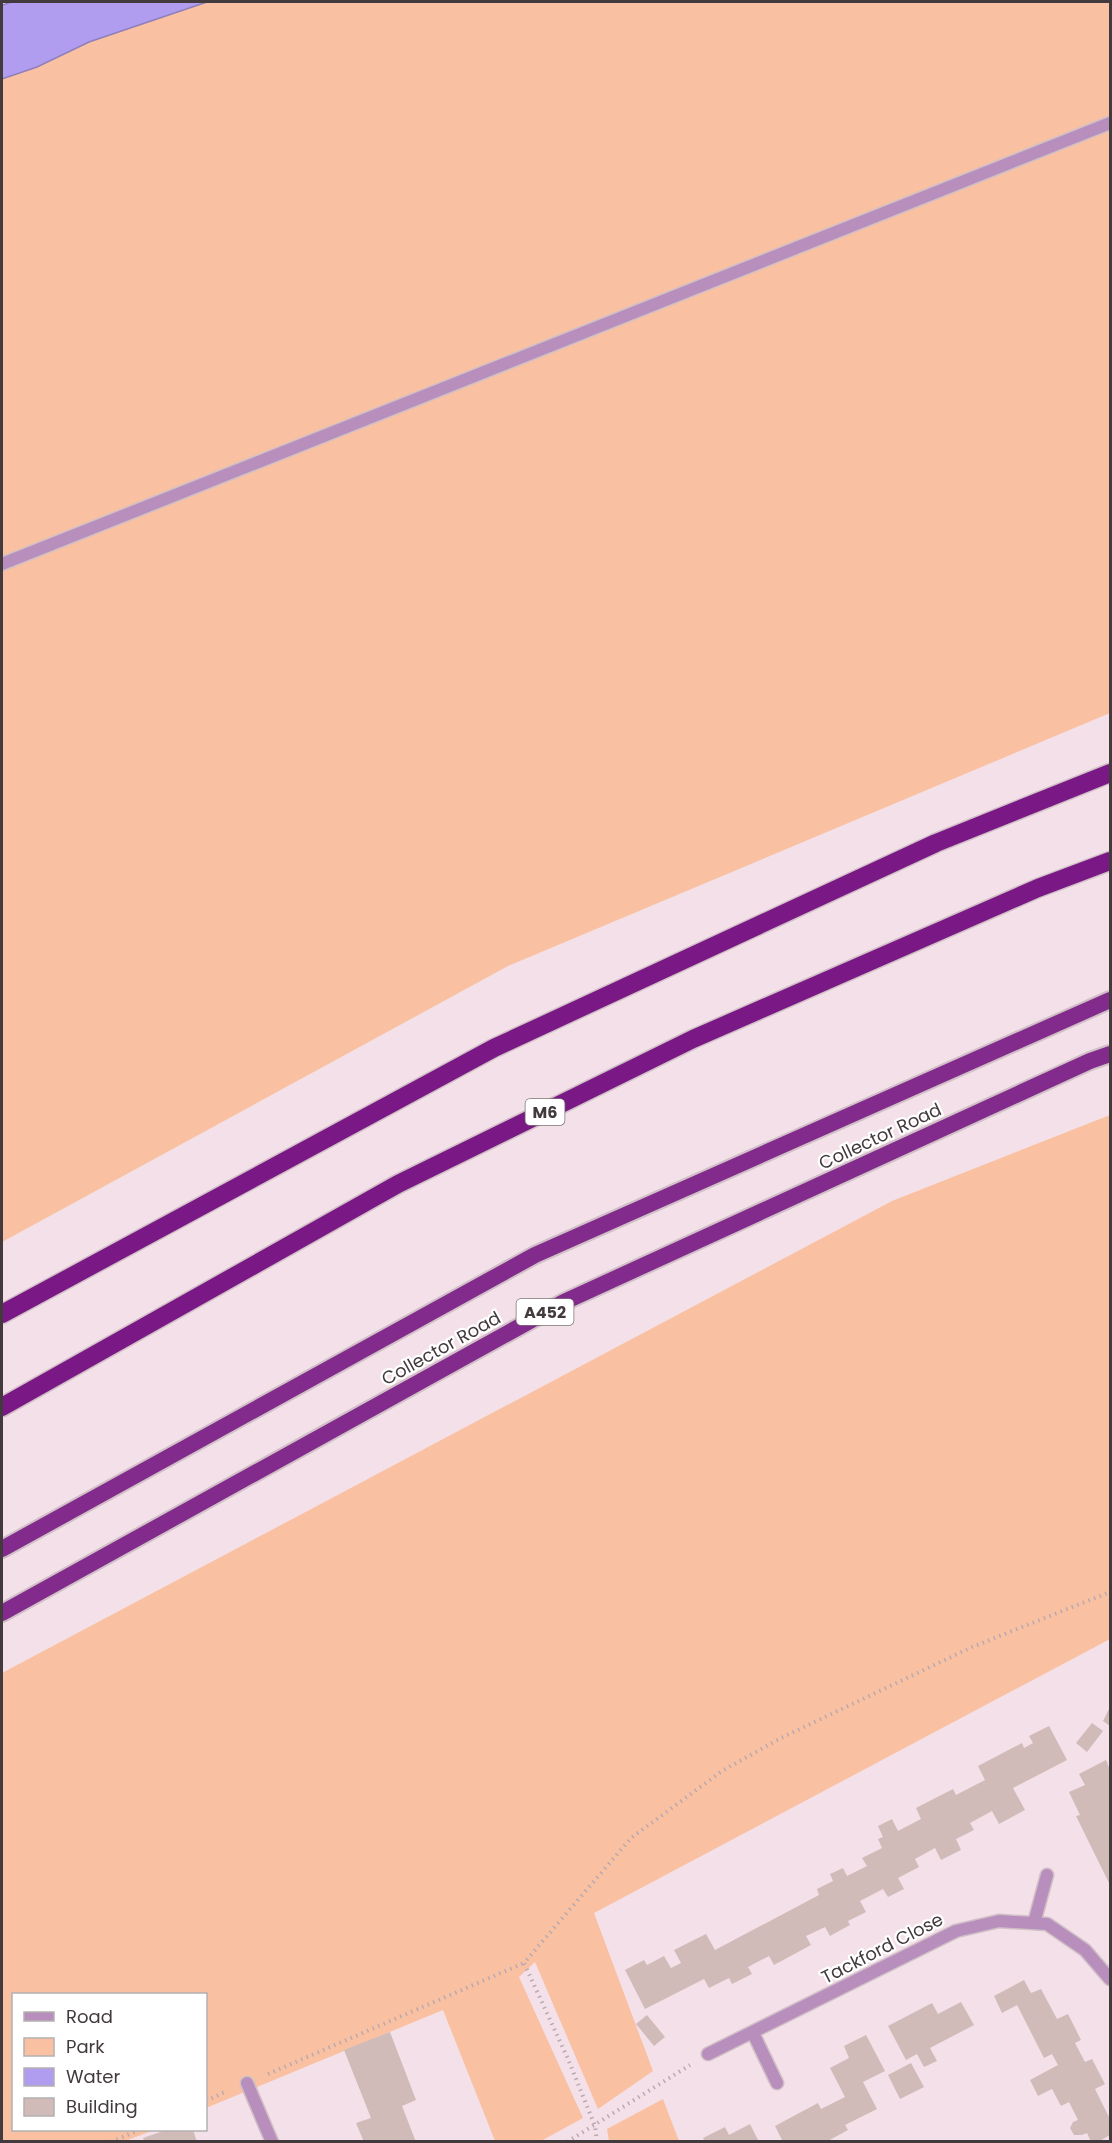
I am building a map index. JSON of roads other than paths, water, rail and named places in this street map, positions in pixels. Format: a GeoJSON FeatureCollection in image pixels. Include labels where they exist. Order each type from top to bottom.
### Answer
{"type":"FeatureCollection","features":[{"type":"Feature","properties":{"kind":"highway"},"geometry":{"type":"LineString","coordinates":[[2,1314],[494,1048],[936,843],[1110,773]]}},
{"type":"Feature","properties":{"kind":"highway","name":"M6"},"geometry":{"type":"LineString","coordinates":[[2,1407],[429,1169],[693,1040],[1038,888],[1110,861]]}},
{"type":"Feature","properties":{"kind":"highway","name":"Collector Road"},"geometry":{"type":"LineString","coordinates":[[2,1549],[535,1255],[1110,1000]]}},
{"type":"Feature","properties":{"kind":"highway","name":"Collector Road"},"geometry":{"type":"LineString","coordinates":[[2,1613],[564,1302],[1068,1071],[1110,1054]]}},
{"type":"Feature","properties":{"kind":"street"},"geometry":{"type":"LineString","coordinates":[[2,564],[1110,123]]}},
{"type":"Feature","properties":{"kind":"street"},"geometry":{"type":"LineString","coordinates":[[1034,1923],[1047,1875]]}},
{"type":"Feature","properties":{"kind":"street","name":"Tackford Close"},"geometry":{"type":"LineString","coordinates":[[708,2054],[956,1931],[999,1921],[1047,1924],[1085,1950],[1110,1979]]}},
{"type":"Feature","properties":{"kind":"street"},"geometry":{"type":"LineString","coordinates":[[753,2033],[777,2083]]}},
{"type":"Feature","properties":{"kind":"street"},"geometry":{"type":"LineString","coordinates":[[247,2083],[272,2142]]}},
{"type":"Feature","properties":{"kind":"water"},"geometry":{"type":"Polygon","coordinates":[[[12,2],[207,2],[89,42],[37,67],[2,79],[2,5],[12,2]]]}}]}
